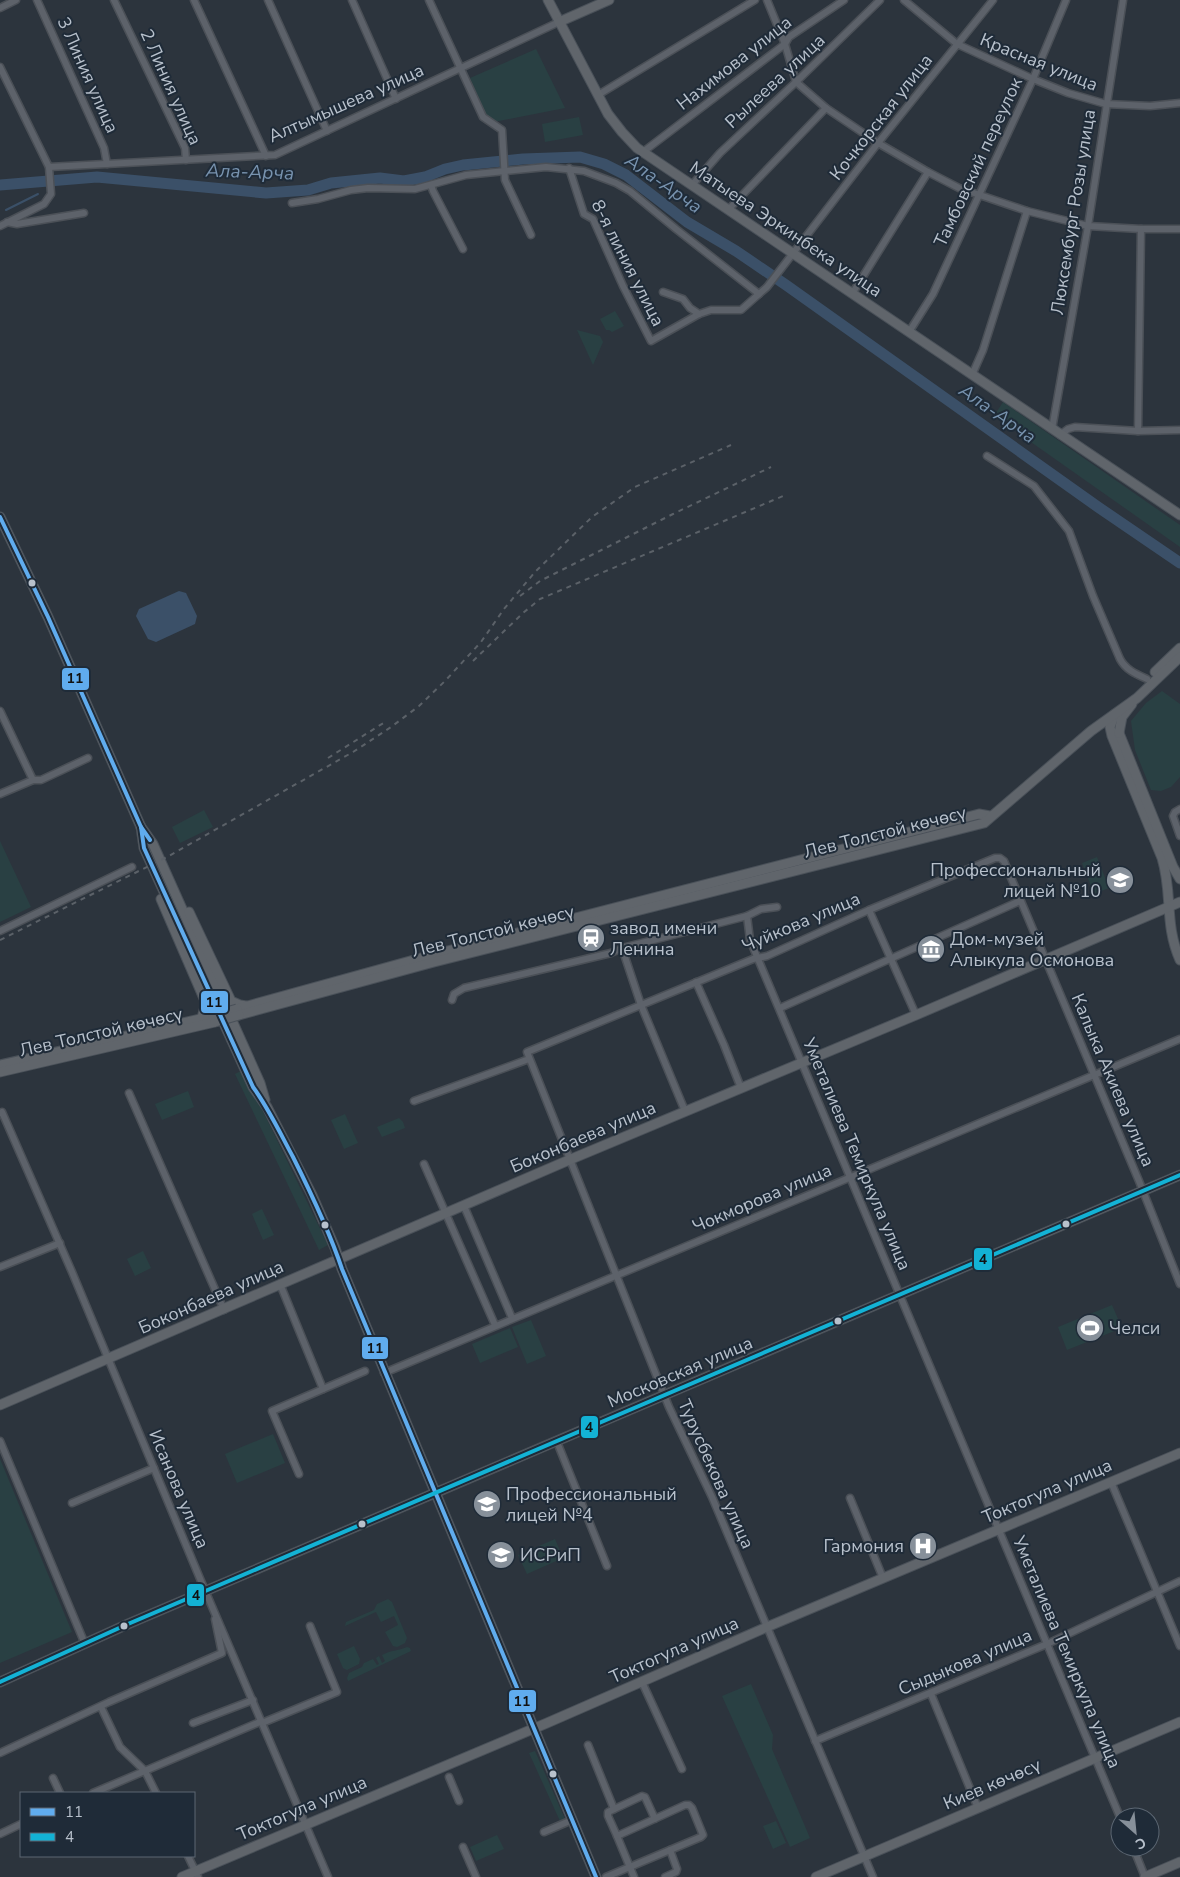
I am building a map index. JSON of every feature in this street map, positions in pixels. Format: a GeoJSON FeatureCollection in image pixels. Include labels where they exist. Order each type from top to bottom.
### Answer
{"type":"FeatureCollection","features":[{"type":"Feature","properties":{"kind":"main road","name":"Матыева Эркинбека улица"},"geometry":{"type":"LineString","coordinates":[[548,0],[615,124],[643,152],[1180,516]]}},
{"type":"Feature","properties":{"kind":"main road","name":"Алтымышева улица"},"geometry":{"type":"LineString","coordinates":[[559,22],[609,0]]}},
{"type":"Feature","properties":{"kind":"main road"},"geometry":{"type":"LineString","coordinates":[[0,517],[48,617],[141,828],[153,844],[160,871],[260,1083],[267,1107],[312,1195],[434,1494],[596,1877]]}},
{"type":"Feature","properties":{"kind":"main road","name":"Лев Толстой көчөсү"},"geometry":{"type":"LineString","coordinates":[[1117,711],[1180,648]]}},
{"type":"Feature","properties":{"kind":"main road","name":"Лев Толстой көчөсү"},"geometry":{"type":"LineString","coordinates":[[0,1072],[984,823],[1091,731],[1137,698],[1180,657]]}},
{"type":"Feature","properties":{"kind":"main road"},"geometry":{"type":"LineString","coordinates":[[1114,732],[1122,717],[1137,698]]}},
{"type":"Feature","properties":{"kind":"main road"},"geometry":{"type":"LineString","coordinates":[[1117,711],[1114,732],[1168,876],[1169,923],[1172,940],[1180,960]]}},
{"type":"Feature","properties":{"kind":"main road"},"geometry":{"type":"LineString","coordinates":[[1091,731],[1114,732]]}},
{"type":"Feature","properties":{"kind":"main road"},"geometry":{"type":"LineString","coordinates":[[1114,732],[1180,879]]}},
{"type":"Feature","properties":{"kind":"main road","name":"Лев Толстой көчөсү"},"geometry":{"type":"LineString","coordinates":[[238,1012],[248,1006],[432,955],[979,814],[990,816]]}},
{"type":"Feature","properties":{"kind":"main road"},"geometry":{"type":"LineString","coordinates":[[160,871],[174,882],[231,1001],[248,1006]]}},
{"type":"Feature","properties":{"kind":"main road"},"geometry":{"type":"LineString","coordinates":[[160,871],[158,889],[166,912],[206,1003],[202,1018]]}},
{"type":"Feature","properties":{"kind":"main road","name":"Боконбаева улица"},"geometry":{"type":"LineString","coordinates":[[0,1406],[569,1160],[1180,902]]}},
{"type":"Feature","properties":{"kind":"main road","name":"Лев Толстой көчөсү"},"geometry":{"type":"LineString","coordinates":[[0,1065],[202,1018],[214,1019]]}},
{"type":"Feature","properties":{"kind":"main road","name":"Московская улица"},"geometry":{"type":"LineString","coordinates":[[0,1682],[1180,1175]]}},
{"type":"Feature","properties":{"kind":"main road","name":"Токтогула улица"},"geometry":{"type":"LineString","coordinates":[[182,1877],[197,1874],[306,1824],[534,1729],[767,1627],[1180,1453]]}},
{"type":"Feature","properties":{"kind":"main road","name":"Киев көчөсү"},"geometry":{"type":"LineString","coordinates":[[816,1877],[1180,1722]]}},
{"type":"Feature","properties":{"kind":"main road"},"geometry":{"type":"LineString","coordinates":[[1145,1877],[1180,1862]]}},
{"type":"Feature","properties":{"kind":"street"},"geometry":{"type":"LineString","coordinates":[[0,8],[16,0]]}},
{"type":"Feature","properties":{"kind":"street","name":"3 Линия улица"},"geometry":{"type":"LineString","coordinates":[[37,0],[104,148],[107,164]]}},
{"type":"Feature","properties":{"kind":"street","name":"2 Линия улица"},"geometry":{"type":"LineString","coordinates":[[114,0],[185,148],[186,160]]}},
{"type":"Feature","properties":{"kind":"street"},"geometry":{"type":"LineString","coordinates":[[194,0],[266,156]]}},
{"type":"Feature","properties":{"kind":"street"},"geometry":{"type":"LineString","coordinates":[[268,0],[327,132]]}},
{"type":"Feature","properties":{"kind":"street"},"geometry":{"type":"LineString","coordinates":[[352,0],[396,99]]}},
{"type":"Feature","properties":{"kind":"street"},"geometry":{"type":"LineString","coordinates":[[429,0],[483,117],[502,130],[505,180],[531,235]]}},
{"type":"Feature","properties":{"kind":"street"},"geometry":{"type":"LineString","coordinates":[[598,95],[755,0]]}},
{"type":"Feature","properties":{"kind":"street"},"geometry":{"type":"LineString","coordinates":[[767,0],[785,44],[796,82],[826,108],[878,143],[928,172],[959,188],[1027,211],[1088,226],[1180,229]]}},
{"type":"Feature","properties":{"kind":"street","name":"Нахимова улица"},"geometry":{"type":"LineString","coordinates":[[643,152],[785,44],[789,37],[844,0]]}},
{"type":"Feature","properties":{"kind":"street","name":"Рылеева улица"},"geometry":{"type":"LineString","coordinates":[[692,186],[720,153],[880,0]]}},
{"type":"Feature","properties":{"kind":"street","name":"Красная улица"},"geometry":{"type":"LineString","coordinates":[[904,0],[958,44],[1068,93],[1106,104],[1150,106],[1180,104]]}},
{"type":"Feature","properties":{"kind":"street","name":"Кочкорская улица"},"geometry":{"type":"LineString","coordinates":[[780,270],[878,143],[993,0]]}},
{"type":"Feature","properties":{"kind":"street","name":"Тамбовский переулок"},"geometry":{"type":"LineString","coordinates":[[909,332],[933,294],[1033,79],[1066,0]]}},
{"type":"Feature","properties":{"kind":"street","name":"Люксембург Розы улица"},"geometry":{"type":"LineString","coordinates":[[1052,429],[1088,226],[1123,0]]}},
{"type":"Feature","properties":{"kind":"street","name":"Алтымышева улица"},"geometry":{"type":"LineString","coordinates":[[49,170],[107,164],[266,156],[284,152],[559,22]]}},
{"type":"Feature","properties":{"kind":"street"},"geometry":{"type":"LineString","coordinates":[[0,67],[49,170],[51,188],[49,198],[44,204],[3,224]]}},
{"type":"Feature","properties":{"kind":"street"},"geometry":{"type":"LineString","coordinates":[[728,210],[826,108]]}},
{"type":"Feature","properties":{"kind":"street"},"geometry":{"type":"LineString","coordinates":[[292,202],[318,199],[359,189],[384,187],[410,190],[466,175],[546,167],[569,168],[595,174],[630,191],[759,294]]}},
{"type":"Feature","properties":{"kind":"street","name":"8-я линия улица"},"geometry":{"type":"LineString","coordinates":[[569,168],[584,214],[594,219],[623,286],[651,341],[699,314],[711,310],[740,310],[767,287],[780,270]]}},
{"type":"Feature","properties":{"kind":"street"},"geometry":{"type":"LineString","coordinates":[[852,294],[928,172]]}},
{"type":"Feature","properties":{"kind":"street"},"geometry":{"type":"LineString","coordinates":[[431,185],[463,249]]}},
{"type":"Feature","properties":{"kind":"street"},"geometry":{"type":"LineString","coordinates":[[972,375],[984,350],[1027,211]]}},
{"type":"Feature","properties":{"kind":"street"},"geometry":{"type":"LineString","coordinates":[[3,224],[17,224],[84,213]]}},
{"type":"Feature","properties":{"kind":"street"},"geometry":{"type":"LineString","coordinates":[[1138,431],[1141,229]]}},
{"type":"Feature","properties":{"kind":"street"},"geometry":{"type":"LineString","coordinates":[[663,292],[683,299],[690,308],[699,314]]}},
{"type":"Feature","properties":{"kind":"street"},"geometry":{"type":"LineString","coordinates":[[1060,435],[1068,429],[1075,427],[1138,431],[1180,430]]}},
{"type":"Feature","properties":{"kind":"street"},"geometry":{"type":"LineString","coordinates":[[987,456],[1034,486],[1069,531],[1093,596],[1123,666],[1131,672],[1148,679]]}},
{"type":"Feature","properties":{"kind":"street"},"geometry":{"type":"LineString","coordinates":[[0,712],[33,780]]}},
{"type":"Feature","properties":{"kind":"street"},"geometry":{"type":"LineString","coordinates":[[0,794],[33,780],[41,780],[88,758]]}},
{"type":"Feature","properties":{"kind":"street"},"geometry":{"type":"LineString","coordinates":[[1180,809],[1173,816],[1180,836]]}},
{"type":"Feature","properties":{"kind":"street","name":"Чуйкова улица"},"geometry":{"type":"LineString","coordinates":[[414,1101],[528,1055],[641,1005],[759,958],[995,858],[1000,858],[1004,862]]}},
{"type":"Feature","properties":{"kind":"street","name":"Калыка Акиева улица"},"geometry":{"type":"LineString","coordinates":[[1004,862],[1095,1075],[1180,1284]]}},
{"type":"Feature","properties":{"kind":"street"},"geometry":{"type":"LineString","coordinates":[[0,931],[132,867]]}},
{"type":"Feature","properties":{"kind":"street"},"geometry":{"type":"LineString","coordinates":[[780,1008],[1020,901]]}},
{"type":"Feature","properties":{"kind":"street"},"geometry":{"type":"LineString","coordinates":[[452,1000],[454,994],[464,988],[611,953],[622,948],[746,916],[761,909],[777,907]]}},
{"type":"Feature","properties":{"kind":"street"},"geometry":{"type":"LineString","coordinates":[[869,910],[916,1015]]}},
{"type":"Feature","properties":{"kind":"street","name":"Уметалиева Темиркула улица"},"geometry":{"type":"LineString","coordinates":[[746,916],[750,940],[1116,1807]]}},
{"type":"Feature","properties":{"kind":"street"},"geometry":{"type":"LineString","coordinates":[[622,948],[641,1005],[685,1111]]}},
{"type":"Feature","properties":{"kind":"street"},"geometry":{"type":"LineString","coordinates":[[696,982],[741,1088]]}},
{"type":"Feature","properties":{"kind":"street","name":"Чокморова улица"},"geometry":{"type":"LineString","coordinates":[[384,1373],[1180,1039]]}},
{"type":"Feature","properties":{"kind":"street","name":"Турусбекова улица"},"geometry":{"type":"LineString","coordinates":[[528,1055],[665,1396],[712,1497],[873,1877]]}},
{"type":"Feature","properties":{"kind":"street"},"geometry":{"type":"LineString","coordinates":[[129,1093],[224,1310]]}},
{"type":"Feature","properties":{"kind":"street","name":"Исанова улица"},"geometry":{"type":"LineString","coordinates":[[1,1113],[60,1243],[328,1877]]}},
{"type":"Feature","properties":{"kind":"street"},"geometry":{"type":"LineString","coordinates":[[424,1164],[496,1325]]}},
{"type":"Feature","properties":{"kind":"street"},"geometry":{"type":"LineString","coordinates":[[464,1206],[512,1318]]}},
{"type":"Feature","properties":{"kind":"street"},"geometry":{"type":"LineString","coordinates":[[0,1267],[60,1243]]}},
{"type":"Feature","properties":{"kind":"street"},"geometry":{"type":"LineString","coordinates":[[280,1284],[323,1389]]}},
{"type":"Feature","properties":{"kind":"street"},"geometry":{"type":"LineString","coordinates":[[299,1474],[272,1411],[365,1370]]}},
{"type":"Feature","properties":{"kind":"street"},"geometry":{"type":"LineString","coordinates":[[0,1441],[85,1644]]}},
{"type":"Feature","properties":{"kind":"street"},"geometry":{"type":"LineString","coordinates":[[556,1442],[607,1566]]}},
{"type":"Feature","properties":{"kind":"street"},"geometry":{"type":"LineString","coordinates":[[72,1503],[154,1468]]}},
{"type":"Feature","properties":{"kind":"street"},"geometry":{"type":"LineString","coordinates":[[1111,1482],[1180,1646]]}},
{"type":"Feature","properties":{"kind":"street"},"geometry":{"type":"LineString","coordinates":[[850,1498],[883,1578]]}},
{"type":"Feature","properties":{"kind":"street","name":"Сыдыкова улица"},"geometry":{"type":"LineString","coordinates":[[815,1741],[931,1694],[1046,1644],[1180,1581]]}},
{"type":"Feature","properties":{"kind":"street"},"geometry":{"type":"LineString","coordinates":[[0,1753],[222,1653],[211,1603]]}},
{"type":"Feature","properties":{"kind":"street"},"geometry":{"type":"LineString","coordinates":[[94,1792],[338,1692],[310,1626]]}},
{"type":"Feature","properties":{"kind":"street"},"geometry":{"type":"LineString","coordinates":[[642,1682],[682,1769]]}},
{"type":"Feature","properties":{"kind":"street"},"geometry":{"type":"LineString","coordinates":[[931,1694],[978,1808]]}},
{"type":"Feature","properties":{"kind":"street"},"geometry":{"type":"LineString","coordinates":[[193,1723],[253,1700]]}},
{"type":"Feature","properties":{"kind":"street"},"geometry":{"type":"LineString","coordinates":[[101,1707],[120,1747],[145,1771],[156,1792]]}},
{"type":"Feature","properties":{"kind":"street"},"geometry":{"type":"LineString","coordinates":[[588,1746],[614,1809]]}},
{"type":"Feature","properties":{"kind":"street"},"geometry":{"type":"LineString","coordinates":[[449,1777],[459,1801]]}},
{"type":"Feature","properties":{"kind":"street"},"geometry":{"type":"LineString","coordinates":[[53,1778],[60,1792]]}},
{"type":"Feature","properties":{"kind":"street"},"geometry":{"type":"LineString","coordinates":[[634,1877],[608,1812],[642,1796],[645,1797],[655,1819]]}},
{"type":"Feature","properties":{"kind":"street"},"geometry":{"type":"LineString","coordinates":[[606,1877],[703,1835],[692,1808],[686,1805],[617,1836]]}},
{"type":"Feature","properties":{"kind":"street"},"geometry":{"type":"LineString","coordinates":[[544,1832],[572,1820]]}},
{"type":"Feature","properties":{"kind":"street"},"geometry":{"type":"LineString","coordinates":[[0,1834],[20,1824]]}},
{"type":"Feature","properties":{"kind":"street"},"geometry":{"type":"LineString","coordinates":[[463,1847],[476,1877]]}},
{"type":"Feature","properties":{"kind":"street"},"geometry":{"type":"LineString","coordinates":[[665,1877],[676,1872],[678,1869],[670,1850]]}},
{"type":"Feature","properties":{"kind":"street"},"geometry":{"type":"LineString","coordinates":[[188,1857],[197,1874]]}},
{"type":"Feature","properties":{"kind":"street"},"geometry":{"type":"LineString","coordinates":[[1136,1857],[1145,1877]]}},
{"type":"Feature","properties":{"kind":"green space"},"geometry":{"type":"Polygon","coordinates":[[[536,49],[565,108],[489,123],[470,78],[536,49]]]}},
{"type":"Feature","properties":{"kind":"green space"},"geometry":{"type":"Polygon","coordinates":[[[579,117],[583,135],[545,142],[542,124],[579,117]]]}},
{"type":"Feature","properties":{"kind":"green space"},"geometry":{"type":"Polygon","coordinates":[[[615,311],[624,326],[612,332],[606,330],[600,319],[615,311]]]}},
{"type":"Feature","properties":{"kind":"green space"},"geometry":{"type":"Polygon","coordinates":[[[577,330],[600,336],[603,342],[593,365],[577,330]]]}},
{"type":"Feature","properties":{"kind":"green space"},"geometry":{"type":"Polygon","coordinates":[[[1003,402],[1180,525],[1180,547],[994,416],[1003,402]]]}},
{"type":"Feature","properties":{"kind":"green space"},"geometry":{"type":"Polygon","coordinates":[[[1162,691],[1180,704],[1180,777],[1171,787],[1161,791],[1151,790],[1135,750],[1131,721],[1146,703],[1162,691]]]}},
{"type":"Feature","properties":{"kind":"green space"},"geometry":{"type":"Polygon","coordinates":[[[204,810],[213,827],[180,843],[172,827],[204,810]]]}},
{"type":"Feature","properties":{"kind":"green space"},"geometry":{"type":"Polygon","coordinates":[[[0,841],[31,907],[0,922],[0,841]]]}},
{"type":"Feature","properties":{"kind":"green space"},"geometry":{"type":"Polygon","coordinates":[[[1097,857],[1109,888],[1094,894],[1082,863],[1097,857]]]}},
{"type":"Feature","properties":{"kind":"green space"},"geometry":{"type":"Polygon","coordinates":[[[243,1070],[328,1245],[319,1250],[235,1074],[243,1070]]]}},
{"type":"Feature","properties":{"kind":"green space"},"geometry":{"type":"Polygon","coordinates":[[[188,1091],[194,1107],[162,1120],[155,1104],[188,1091]]]}},
{"type":"Feature","properties":{"kind":"green space"},"geometry":{"type":"Polygon","coordinates":[[[345,1114],[358,1143],[344,1149],[331,1120],[345,1114]]]}},
{"type":"Feature","properties":{"kind":"green space"},"geometry":{"type":"Polygon","coordinates":[[[399,1118],[405,1128],[382,1137],[377,1127],[399,1118]]]}},
{"type":"Feature","properties":{"kind":"green space"},"geometry":{"type":"Polygon","coordinates":[[[262,1209],[274,1235],[263,1240],[252,1214],[262,1209]]]}},
{"type":"Feature","properties":{"kind":"green space"},"geometry":{"type":"Polygon","coordinates":[[[143,1251],[151,1268],[135,1276],[127,1259],[143,1251]]]}},
{"type":"Feature","properties":{"kind":"green space","name":"Челси"},"geometry":{"type":"Polygon","coordinates":[[[1112,1305],[1122,1328],[1067,1350],[1058,1327],[1112,1305]]]}},
{"type":"Feature","properties":{"kind":"green space"},"geometry":{"type":"Polygon","coordinates":[[[531,1320],[546,1356],[527,1364],[512,1327],[531,1320]]]}},
{"type":"Feature","properties":{"kind":"green space"},"geometry":{"type":"Polygon","coordinates":[[[510,1328],[518,1347],[480,1363],[472,1344],[510,1328]]]}},
{"type":"Feature","properties":{"kind":"green space"},"geometry":{"type":"Polygon","coordinates":[[[273,1434],[285,1463],[237,1483],[225,1454],[273,1434]]]}},
{"type":"Feature","properties":{"kind":"green space"},"geometry":{"type":"Polygon","coordinates":[[[0,1459],[72,1632],[0,1663],[0,1459]]]}},
{"type":"Feature","properties":{"kind":"green space"},"geometry":{"type":"Polygon","coordinates":[[[555,1539],[563,1558],[527,1574],[518,1555],[555,1539]]]}},
{"type":"Feature","properties":{"kind":"green space"},"geometry":{"type":"Polygon","coordinates":[[[388,1599],[392,1602],[407,1638],[405,1643],[397,1647],[393,1646],[385,1632],[398,1625],[394,1616],[381,1622],[376,1612],[345,1626],[346,1622],[374,1610],[377,1604],[388,1599]]]}},
{"type":"Feature","properties":{"kind":"green space"},"geometry":{"type":"Polygon","coordinates":[[[354,1646],[360,1659],[359,1664],[347,1670],[343,1668],[337,1654],[354,1646]]]}},
{"type":"Feature","properties":{"kind":"green space"},"geometry":{"type":"Polygon","coordinates":[[[407,1647],[411,1651],[348,1681],[349,1673],[362,1667],[364,1663],[373,1659],[377,1665],[379,1664],[376,1658],[379,1656],[382,1663],[385,1661],[382,1655],[407,1647]]]}},
{"type":"Feature","properties":{"kind":"green space"},"geometry":{"type":"Polygon","coordinates":[[[751,1684],[773,1735],[772,1749],[810,1838],[790,1847],[722,1696],[751,1684]]]}},
{"type":"Feature","properties":{"kind":"green space"},"geometry":{"type":"Polygon","coordinates":[[[535,1751],[565,1819],[560,1821],[529,1753],[535,1751]]]}},
{"type":"Feature","properties":{"kind":"green space"},"geometry":{"type":"Polygon","coordinates":[[[776,1821],[786,1843],[773,1849],[763,1826],[776,1821]]]}},
{"type":"Feature","properties":{"kind":"green space"},"geometry":{"type":"Polygon","coordinates":[[[497,1835],[504,1849],[476,1861],[470,1847],[497,1835]]]}},
{"type":"Feature","properties":{"kind":"water"},"geometry":{"type":"Polygon","coordinates":[[[179,591],[186,593],[197,616],[195,624],[156,642],[148,639],[136,616],[139,609],[179,591]]]}},
{"type":"Feature","properties":{"kind":"waterway","name":"Ала-Арча"},"geometry":{"type":"LineString","coordinates":[[0,185],[97,177],[266,193],[308,190],[331,183],[380,178],[404,181],[425,177],[445,169],[463,165],[523,159],[580,157],[604,164],[626,175],[687,222],[736,251],[786,285],[1098,507],[1180,563]]}},
{"type":"Feature","properties":{"kind":"waterway"},"geometry":{"type":"LineString","coordinates":[[6,210],[38,194]]}},
{"type":"Feature","properties":{"kind":"railway"},"geometry":{"type":"LineString","coordinates":[[0,940],[167,857],[353,752],[391,727],[419,706],[445,681],[481,642],[504,609],[535,572],[592,517],[635,487],[731,445]]}},
{"type":"Feature","properties":{"kind":"railway"},"geometry":{"type":"LineString","coordinates":[[520,596],[540,581],[771,467]]}},
{"type":"Feature","properties":{"kind":"railway"},"geometry":{"type":"LineString","coordinates":[[473,661],[540,599],[783,496]]}},
{"type":"Feature","properties":{"kind":"railway"},"geometry":{"type":"LineString","coordinates":[[328,758],[385,722]]}},
{"type":"Feature","properties":{"kind":"transit line","name":"11"},"geometry":{"type":"LineString","coordinates":[[0,517],[48,617],[141,827],[150,840]]}},
{"type":"Feature","properties":{"kind":"transit line","name":"11"},"geometry":{"type":"LineString","coordinates":[[141,827],[144,848],[253,1087],[293,1157],[326,1226],[342,1269],[596,1877]]}},
{"type":"Feature","properties":{"kind":"transit line","name":"4"},"geometry":{"type":"LineString","coordinates":[[0,1682],[128,1624],[1180,1175]]}},
{"type":"Feature","properties":{"kind":"place","name":"Профессиональный лицей №10"},"geometry":{"type":"Point","coordinates":[1120,880]}},
{"type":"Feature","properties":{"kind":"place","name":"завод имени Ленина"},"geometry":{"type":"Point","coordinates":[591,938]}},
{"type":"Feature","properties":{"kind":"place","name":"Дом-музей Алыкула Осмонова"},"geometry":{"type":"Point","coordinates":[931,949]}},
{"type":"Feature","properties":{"kind":"place","name":"Челси"},"geometry":{"type":"Point","coordinates":[1090,1328]}},
{"type":"Feature","properties":{"kind":"place","name":"Профессиональный лицей №4"},"geometry":{"type":"Point","coordinates":[487,1504]}},
{"type":"Feature","properties":{"kind":"place","name":"Гармония"},"geometry":{"type":"Point","coordinates":[923,1546]}},
{"type":"Feature","properties":{"kind":"place","name":"ИСРиП"},"geometry":{"type":"Point","coordinates":[501,1555]}}]}
